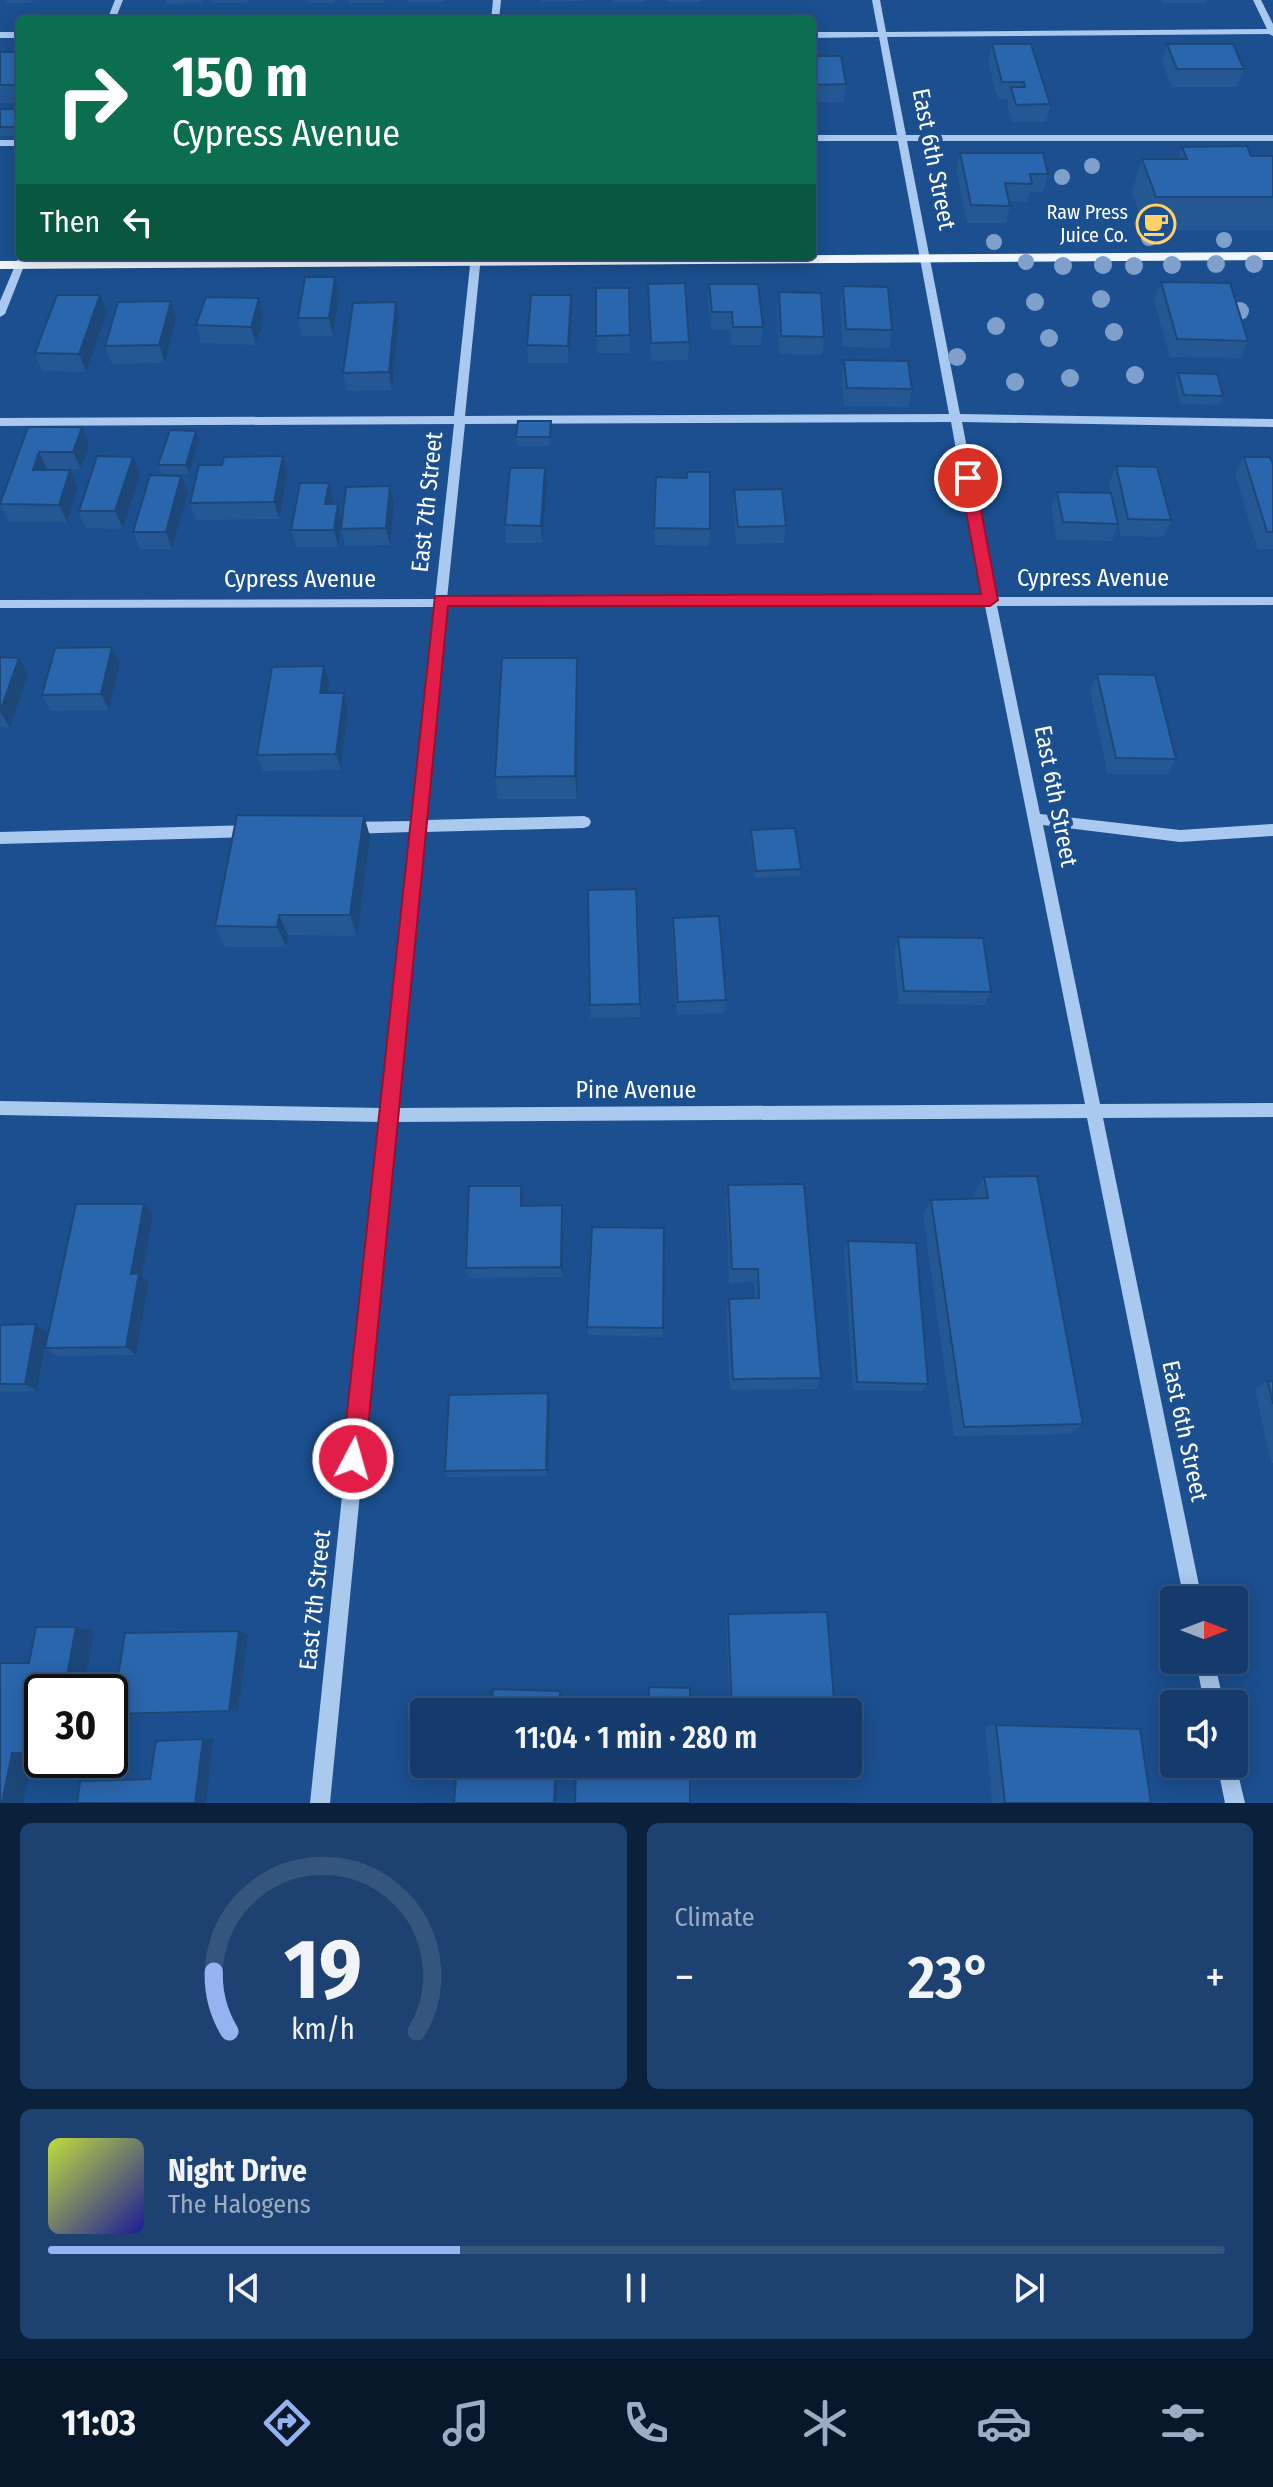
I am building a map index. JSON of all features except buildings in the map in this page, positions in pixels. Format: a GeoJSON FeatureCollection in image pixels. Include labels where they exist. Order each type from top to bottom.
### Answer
{"type":"FeatureCollection","features":[{"type":"Feature","properties":{"kind":"main road"},"geometry":{"type":"LineString","coordinates":[[816,258],[1273,256]]}},
{"type":"Feature","properties":{"kind":"main road"},"geometry":{"type":"LineString","coordinates":[[0,265],[21,260]]}},
{"type":"Feature","properties":{"kind":"street","name":"East 6th Street"},"geometry":{"type":"LineString","coordinates":[[876,0],[990,600],[1190,1586]]}},
{"type":"Feature","properties":{"kind":"street"},"geometry":{"type":"LineString","coordinates":[[816,35],[1273,32],[1257,0]]}},
{"type":"Feature","properties":{"kind":"street"},"geometry":{"type":"LineString","coordinates":[[816,138],[1273,138]]}},
{"type":"Feature","properties":{"kind":"street"},"geometry":{"type":"LineString","coordinates":[[0,314],[21,260]]}},
{"type":"Feature","properties":{"kind":"street","name":"East 7th Street"},"geometry":{"type":"LineString","coordinates":[[320,1803],[475,260]]}},
{"type":"Feature","properties":{"kind":"street"},"geometry":{"type":"LineString","coordinates":[[0,422],[207,417],[459,420],[956,417],[1273,423]]}},
{"type":"Feature","properties":{"kind":"street","name":"Cypress Avenue"},"geometry":{"type":"LineString","coordinates":[[0,604],[441,600],[1273,601]]}},
{"type":"Feature","properties":{"kind":"street"},"geometry":{"type":"LineString","coordinates":[[1035,819],[1180,836],[1273,830]]}},
{"type":"Feature","properties":{"kind":"street"},"geometry":{"type":"LineString","coordinates":[[325,829],[584,822]]}},
{"type":"Feature","properties":{"kind":"street"},"geometry":{"type":"LineString","coordinates":[[0,838],[263,831]]}},
{"type":"Feature","properties":{"kind":"street","name":"Pine Avenue"},"geometry":{"type":"LineString","coordinates":[[0,1108],[387,1115],[1273,1110]]}},
{"type":"Feature","properties":{"kind":"street"},"geometry":{"type":"LineString","coordinates":[[1230,1778],[1235,1803]]}},
{"type":"Feature","properties":{"kind":"place","name":"Raw Press Juice Co."},"geometry":{"type":"Point","coordinates":[1156,224]}},
{"type":"Feature","properties":{"kind":"route"},"geometry":{"type":"LineString","coordinates":[[353,1459],[441,600],[990,600],[968,478]]}}]}
